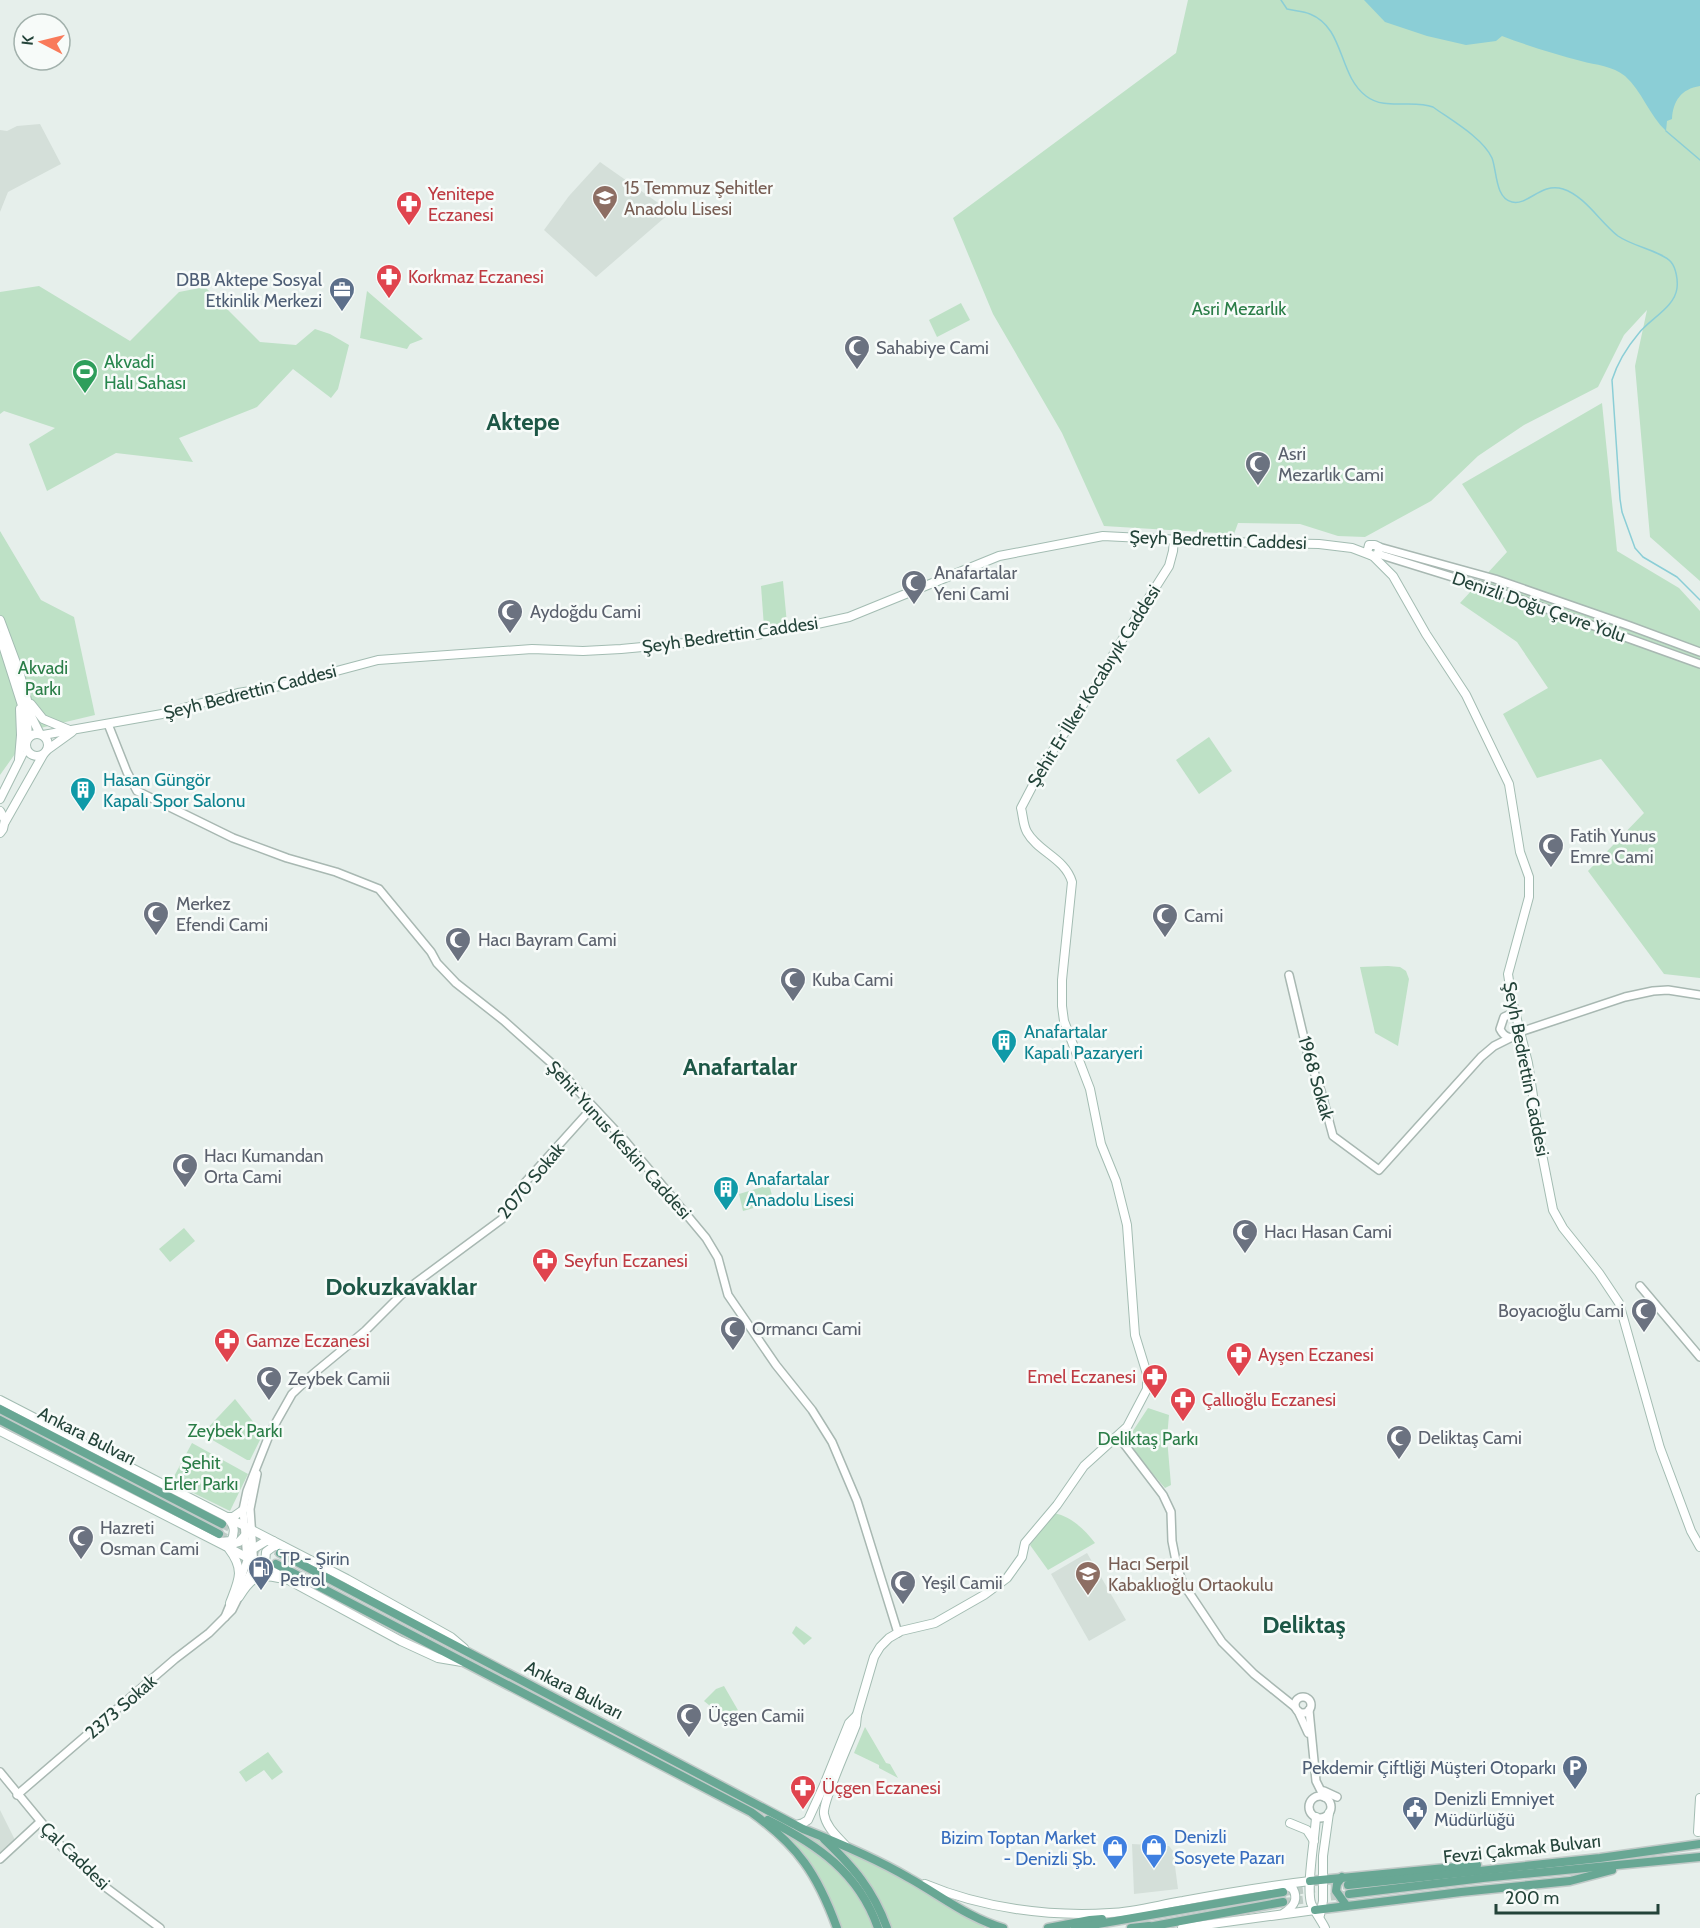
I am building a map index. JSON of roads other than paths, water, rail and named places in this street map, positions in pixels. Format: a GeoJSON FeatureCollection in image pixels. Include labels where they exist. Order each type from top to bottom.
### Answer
{"type":"FeatureCollection","features":[{"type":"Feature","properties":{"kind":"main road","name":"Şeyh Bedrettin Caddesi"},"geometry":{"type":"LineString","coordinates":[[41,735],[73,731],[183,709],[238,693],[280,686],[378,660],[532,649],[583,651],[621,649],[696,642],[726,634],[756,635],[849,617],[999,556],[1103,536],[1319,544],[1376,554],[1466,694],[1509,784],[1520,852],[1528,877],[1529,897],[1508,974],[1528,1063],[1553,1210],[1563,1228],[1599,1273],[1618,1303],[1660,1448],[1691,1531],[1700,1547]]}},
{"type":"Feature","properties":{"kind":"main road","name":"Şehit Er İlker Kocabıyık Caddesi"},"geometry":{"type":"LineString","coordinates":[[846,1846],[829,1826],[824,1810],[825,1802],[856,1725],[874,1657],[885,1642],[898,1633],[935,1623],[1007,1578],[1022,1557],[1025,1543],[1057,1505],[1081,1470],[1133,1419],[1147,1389],[1147,1374],[1135,1335],[1127,1225],[1116,1180],[1101,1144],[1090,1089],[1064,1021],[1062,980],[1072,882],[1069,873],[1059,861],[1038,844],[1027,831],[1021,808],[1044,764],[1169,566],[1174,539]]}},
{"type":"Feature","properties":{"kind":"main road"},"geometry":{"type":"LineString","coordinates":[[1352,548],[1369,545],[1367,553],[1376,554]]}},
{"type":"Feature","properties":{"kind":"main road"},"geometry":{"type":"LineString","coordinates":[[0,620],[10,644],[32,718],[41,735],[48,742],[45,752],[32,755],[27,742]]}},
{"type":"Feature","properties":{"kind":"main road"},"geometry":{"type":"LineString","coordinates":[[0,636],[19,692],[28,728],[27,742],[0,799]]}},
{"type":"Feature","properties":{"kind":"main road"},"geometry":{"type":"LineString","coordinates":[[19,692],[20,759]]}},
{"type":"Feature","properties":{"kind":"main road"},"geometry":{"type":"LineString","coordinates":[[26,698],[43,719],[73,731]]}},
{"type":"Feature","properties":{"kind":"main road","name":"Şeyh Bedrettin Caddesi"},"geometry":{"type":"LineString","coordinates":[[0,833],[45,752],[73,731]]}},
{"type":"Feature","properties":{"kind":"main road"},"geometry":{"type":"LineString","coordinates":[[27,742],[34,734],[41,735]]}},
{"type":"Feature","properties":{"kind":"main road"},"geometry":{"type":"LineString","coordinates":[[0,811],[4,815],[5,822]]}},
{"type":"Feature","properties":{"kind":"main road"},"geometry":{"type":"LineString","coordinates":[[0,1400],[225,1521],[275,1541],[282,1550]]}},
{"type":"Feature","properties":{"kind":"main road","name":"Ankara Bulvarı"},"geometry":{"type":"LineString","coordinates":[[0,1410],[225,1521]]}},
{"type":"Feature","properties":{"kind":"main road","name":"Ankara Bulvarı"},"geometry":{"type":"LineString","coordinates":[[0,1420],[217,1538]]}},
{"type":"Feature","properties":{"kind":"main road"},"geometry":{"type":"LineString","coordinates":[[0,1431],[227,1543],[232,1539],[234,1530],[232,1522],[225,1521]]}},
{"type":"Feature","properties":{"kind":"main road"},"geometry":{"type":"LineString","coordinates":[[225,1521],[243,1510]]}},
{"type":"Feature","properties":{"kind":"main road"},"geometry":{"type":"LineString","coordinates":[[226,1547],[234,1545],[247,1530]]}},
{"type":"Feature","properties":{"kind":"main road"},"geometry":{"type":"LineString","coordinates":[[217,1538],[236,1559],[240,1570],[230,1603]]}},
{"type":"Feature","properties":{"kind":"main road"},"geometry":{"type":"LineString","coordinates":[[251,1555],[266,1541],[275,1541]]}},
{"type":"Feature","properties":{"kind":"main road"},"geometry":{"type":"LineString","coordinates":[[273,1567],[265,1563],[266,1552],[274,1546],[282,1550]]}},
{"type":"Feature","properties":{"kind":"main road"},"geometry":{"type":"LineString","coordinates":[[226,1547],[251,1555],[273,1567],[288,1580],[438,1658],[465,1663]]}},
{"type":"Feature","properties":{"kind":"main road","name":"Ankara Bulvarı"},"geometry":{"type":"LineString","coordinates":[[282,1550],[472,1655],[796,1825],[846,1846],[909,1878],[945,1901],[1003,1928]]}},
{"type":"Feature","properties":{"kind":"main road","name":"Ankara Bulvarı"},"geometry":{"type":"LineString","coordinates":[[273,1567],[465,1663],[793,1833],[818,1848],[838,1865],[855,1886],[872,1913],[878,1928]]}},
{"type":"Feature","properties":{"kind":"main road"},"geometry":{"type":"LineString","coordinates":[[239,1597],[249,1583],[261,1575],[288,1580]]}},
{"type":"Feature","properties":{"kind":"main road","name":"Şehit Er İlker Kocabıyık Caddesi"},"geometry":{"type":"LineString","coordinates":[[796,1825],[808,1820],[849,1723],[857,1715]]}},
{"type":"Feature","properties":{"kind":"main road"},"geometry":{"type":"LineString","coordinates":[[1698,1832],[1700,1798]]}},
{"type":"Feature","properties":{"kind":"main road","name":"Ankara Bulvarı"},"geometry":{"type":"LineString","coordinates":[[751,1812],[796,1850],[820,1885],[837,1928]]}},
{"type":"Feature","properties":{"kind":"main road"},"geometry":{"type":"LineString","coordinates":[[1319,1912],[1329,1813]]}},
{"type":"Feature","properties":{"kind":"main road"},"geometry":{"type":"LineString","coordinates":[[1316,1817],[1310,1881],[1311,1904],[1319,1912],[1325,1928]]}},
{"type":"Feature","properties":{"kind":"main road"},"geometry":{"type":"LineString","coordinates":[[1290,1823],[1307,1830],[1314,1844]]}},
{"type":"Feature","properties":{"kind":"main road"},"geometry":{"type":"LineString","coordinates":[[820,1836],[849,1862],[865,1882],[880,1909],[887,1928]]}},
{"type":"Feature","properties":{"kind":"main road","name":"Fevzi Çakmak Bulvarı"},"geometry":{"type":"LineString","coordinates":[[1700,1844],[1349,1890],[1700,1857]]}},
{"type":"Feature","properties":{"kind":"main road"},"geometry":{"type":"LineString","coordinates":[[1131,1928],[1147,1927],[1282,1893],[1310,1881],[1575,1856],[1600,1858]]}},
{"type":"Feature","properties":{"kind":"main road"},"geometry":{"type":"LineString","coordinates":[[1182,1928],[1282,1914],[1319,1912],[1346,1905],[1570,1881],[1629,1865]]}},
{"type":"Feature","properties":{"kind":"main road"},"geometry":{"type":"LineString","coordinates":[[1342,1877],[1337,1884],[1336,1891],[1346,1905]]}},
{"type":"Feature","properties":{"kind":"main road"},"geometry":{"type":"LineString","coordinates":[[909,1878],[939,1890],[1010,1907],[1060,1913],[1118,1912],[1282,1893]]}},
{"type":"Feature","properties":{"kind":"main road"},"geometry":{"type":"LineString","coordinates":[[1075,1928],[1282,1893],[1292,1888],[1296,1895],[1294,1905],[1282,1914]]}},
{"type":"Feature","properties":{"kind":"main road"},"geometry":{"type":"LineString","coordinates":[[1048,1928],[1118,1912]]}},
{"type":"Feature","properties":{"kind":"main road"},"geometry":{"type":"LineString","coordinates":[[974,1916],[985,1928]]}},
{"type":"Feature","properties":{"kind":"main road"},"geometry":{"type":"LineString","coordinates":[[1090,1920],[1138,1917]]}},
{"type":"Feature","properties":{"kind":"street","name":"Denizli Doğu Çevre Yolu"},"geometry":{"type":"LineString","coordinates":[[1376,554],[1495,579],[1700,652]]}},
{"type":"Feature","properties":{"kind":"street","name":"Denizli Doğu Çevre Yolu"},"geometry":{"type":"LineString","coordinates":[[1376,554],[1491,588],[1700,664]]}},
{"type":"Feature","properties":{"kind":"street","name":"Şehit Yunus Keskin Caddesi"},"geometry":{"type":"LineString","coordinates":[[108,724],[137,791],[233,838],[287,858],[336,872],[379,890],[431,952],[437,963],[456,983],[551,1063],[626,1142],[706,1238],[718,1258],[728,1294],[782,1374],[812,1410],[832,1442],[857,1501],[898,1633]]}},
{"type":"Feature","properties":{"kind":"street","name":"1968 Sokak"},"geometry":{"type":"LineString","coordinates":[[1289,975],[1308,1055],[1321,1091],[1333,1136],[1379,1170],[1494,1046]]}},
{"type":"Feature","properties":{"kind":"street"},"geometry":{"type":"LineString","coordinates":[[1494,1046],[1510,1038],[1625,997],[1668,990],[1700,995]]}},
{"type":"Feature","properties":{"kind":"street"},"geometry":{"type":"LineString","coordinates":[[1494,1046],[1504,1017],[1515,1012]]}},
{"type":"Feature","properties":{"kind":"street"},"geometry":{"type":"LineString","coordinates":[[1500,1029],[1510,1038]]}},
{"type":"Feature","properties":{"kind":"street","name":"2070 Sokak"},"geometry":{"type":"LineString","coordinates":[[255,1470],[270,1433],[292,1394],[307,1378],[365,1331],[406,1290],[502,1218],[520,1188],[592,1108]]}},
{"type":"Feature","properties":{"kind":"street"},"geometry":{"type":"LineString","coordinates":[[1640,1286],[1700,1357]]}},
{"type":"Feature","properties":{"kind":"street"},"geometry":{"type":"LineString","coordinates":[[1118,1436],[1163,1495],[1171,1512],[1172,1540],[1183,1584],[1222,1642],[1254,1674],[1296,1709],[1305,1712],[1309,1710]]}},
{"type":"Feature","properties":{"kind":"street"},"geometry":{"type":"LineString","coordinates":[[225,1617],[251,1555],[243,1510],[255,1470]]}},
{"type":"Feature","properties":{"kind":"street"},"geometry":{"type":"LineString","coordinates":[[247,1530],[257,1478],[255,1470]]}},
{"type":"Feature","properties":{"kind":"street","name":"2373 Sokak"},"geometry":{"type":"LineString","coordinates":[[17,1795],[175,1659],[209,1633],[232,1610],[252,1572],[251,1555]]}},
{"type":"Feature","properties":{"kind":"street"},"geometry":{"type":"LineString","coordinates":[[1278,1694],[1309,1700],[1310,1738],[1317,1784],[1331,1805],[1329,1813],[1324,1817],[1316,1817],[1310,1811],[1317,1784]]}},
{"type":"Feature","properties":{"kind":"street"},"geometry":{"type":"LineString","coordinates":[[1300,1697],[1295,1702],[1296,1709],[1310,1738]]}},
{"type":"Feature","properties":{"kind":"street","name":"Çal Caddesi"},"geometry":{"type":"LineString","coordinates":[[0,1772],[61,1846],[100,1883],[160,1928]]}},
{"type":"Feature","properties":{"kind":"street"},"geometry":{"type":"LineString","coordinates":[[1317,1784],[1328,1794],[1337,1797]]}},
{"type":"Feature","properties":{"kind":"street"},"geometry":{"type":"LineString","coordinates":[[1311,1802],[1317,1796],[1324,1797]]}},
{"type":"Feature","properties":{"kind":"street"},"geometry":{"type":"LineString","coordinates":[[0,1859],[40,1822]]}},
{"type":"Feature","properties":{"kind":"water"},"geometry":{"type":"Polygon","coordinates":[[[1364,0],[1700,0],[1700,86],[1688,90],[1679,97],[1672,119],[1667,121],[1666,131],[1631,82],[1615,70],[1551,53],[1502,36],[1496,41],[1466,45],[1427,36],[1385,22],[1364,0]]]}},
{"type":"Feature","properties":{"kind":"waterway"},"geometry":{"type":"LineString","coordinates":[[1281,0],[1287,9],[1310,14],[1330,30],[1350,76],[1366,96],[1382,103],[1433,107],[1482,143],[1492,158],[1500,190],[1506,199],[1512,202],[1524,201],[1541,191],[1555,188],[1571,192],[1618,236],[1661,255],[1671,262],[1677,278],[1675,295],[1667,307],[1635,338],[1612,380],[1620,499],[1622,512],[1635,548],[1643,557],[1677,577],[1700,600]]}},
{"type":"Feature","properties":{"kind":"waterway"},"geometry":{"type":"LineString","coordinates":[[1666,131],[1700,160]]}},
{"type":"Feature","properties":{"kind":"tunnel"},"geometry":{"type":"LineString","coordinates":[[222,1524],[280,1553]]}},
{"type":"Feature","properties":{"kind":"tunnel"},"geometry":{"type":"LineString","coordinates":[[219,1534],[276,1564]]}},
{"type":"Feature","properties":{"kind":"tunnel"},"geometry":{"type":"LineString","coordinates":[[1283,1892],[1348,1885]]}},
{"type":"Feature","properties":{"kind":"tunnel"},"geometry":{"type":"LineString","coordinates":[[1283,1902],[1345,1895]]}},
{"type":"Feature","properties":{"kind":"place","name":"15 Temmuz Şehitler Anadolu Lisesi"},"geometry":{"type":"Point","coordinates":[605,221]}},
{"type":"Feature","properties":{"kind":"place","name":"Yenitepe Eczanesi"},"geometry":{"type":"Point","coordinates":[409,227]}},
{"type":"Feature","properties":{"kind":"place","name":"Korkmaz Eczanesi"},"geometry":{"type":"Point","coordinates":[389,300]}},
{"type":"Feature","properties":{"kind":"place","name":"DBB Aktepe Sosyal Etkinlik Merkezi"},"geometry":{"type":"Point","coordinates":[342,313]}},
{"type":"Feature","properties":{"kind":"place","name":"Sahabiye Cami"},"geometry":{"type":"Point","coordinates":[857,371]}},
{"type":"Feature","properties":{"kind":"place","name":"Akvadi Halı Sahası"},"geometry":{"type":"Point","coordinates":[85,395]}},
{"type":"Feature","properties":{"kind":"place","name":"Asri Mezarlık Cami"},"geometry":{"type":"Point","coordinates":[1258,487]}},
{"type":"Feature","properties":{"kind":"place","name":"Anafartalar Yeni Cami"},"geometry":{"type":"Point","coordinates":[914,606]}},
{"type":"Feature","properties":{"kind":"place","name":"Aydoğdu Cami"},"geometry":{"type":"Point","coordinates":[510,635]}},
{"type":"Feature","properties":{"kind":"place","name":"Hasan Güngör Kapalı Spor Salonu"},"geometry":{"type":"Point","coordinates":[83,813]}},
{"type":"Feature","properties":{"kind":"place","name":"Fatih Yunus Emre Cami"},"geometry":{"type":"Point","coordinates":[1551,869]}},
{"type":"Feature","properties":{"kind":"place","name":"Merkez Efendi Cami"},"geometry":{"type":"Point","coordinates":[156,937]}},
{"type":"Feature","properties":{"kind":"place","name":"Cami"},"geometry":{"type":"Point","coordinates":[1165,939]}},
{"type":"Feature","properties":{"kind":"place","name":"Hacı Bayram Cami"},"geometry":{"type":"Point","coordinates":[458,963]}},
{"type":"Feature","properties":{"kind":"place","name":"Kuba Cami"},"geometry":{"type":"Point","coordinates":[793,1003]}},
{"type":"Feature","properties":{"kind":"place","name":"Anafartalar Kapalı Pazaryeri"},"geometry":{"type":"Point","coordinates":[1004,1065]}},
{"type":"Feature","properties":{"kind":"place","name":"Hacı Kumandan Orta Cami"},"geometry":{"type":"Point","coordinates":[185,1189]}},
{"type":"Feature","properties":{"kind":"place","name":"Anafartalar Anadolu Lisesi"},"geometry":{"type":"Point","coordinates":[726,1212]}},
{"type":"Feature","properties":{"kind":"place","name":"Hacı Hasan Cami"},"geometry":{"type":"Point","coordinates":[1245,1255]}},
{"type":"Feature","properties":{"kind":"place","name":"Seyfun Eczanesi"},"geometry":{"type":"Point","coordinates":[545,1284]}},
{"type":"Feature","properties":{"kind":"place","name":"Boyacıoğlu Cami"},"geometry":{"type":"Point","coordinates":[1644,1334]}},
{"type":"Feature","properties":{"kind":"place","name":"Ormancı Cami"},"geometry":{"type":"Point","coordinates":[733,1352]}},
{"type":"Feature","properties":{"kind":"place","name":"Gamze Eczanesi"},"geometry":{"type":"Point","coordinates":[227,1364]}},
{"type":"Feature","properties":{"kind":"place","name":"Ayşen Eczanesi"},"geometry":{"type":"Point","coordinates":[1239,1378]}},
{"type":"Feature","properties":{"kind":"place","name":"Emel Eczanesi"},"geometry":{"type":"Point","coordinates":[1155,1400]}},
{"type":"Feature","properties":{"kind":"place","name":"Zeybek Camii"},"geometry":{"type":"Point","coordinates":[269,1402]}},
{"type":"Feature","properties":{"kind":"place","name":"Çallıoğlu Eczanesi"},"geometry":{"type":"Point","coordinates":[1183,1423]}},
{"type":"Feature","properties":{"kind":"place","name":"Deliktaş Cami"},"geometry":{"type":"Point","coordinates":[1399,1461]}},
{"type":"Feature","properties":{"kind":"place","name":"Hazreti Osman Cami"},"geometry":{"type":"Point","coordinates":[81,1561]}},
{"type":"Feature","properties":{"kind":"place","name":"TP - Şirin Petrol"},"geometry":{"type":"Point","coordinates":[261,1592]}},
{"type":"Feature","properties":{"kind":"place","name":"Hacı Serpil Kabaklıoğlu Ortaokulu"},"geometry":{"type":"Point","coordinates":[1088,1597]}},
{"type":"Feature","properties":{"kind":"place","name":"Yeşil Camii"},"geometry":{"type":"Point","coordinates":[903,1606]}},
{"type":"Feature","properties":{"kind":"place","name":"Üçgen Camii"},"geometry":{"type":"Point","coordinates":[689,1739]}},
{"type":"Feature","properties":{"kind":"place","name":"Pekdemir Çiftliği Müşteri Otoparkı"},"geometry":{"type":"Point","coordinates":[1575,1791]}},
{"type":"Feature","properties":{"kind":"place","name":"Üçgen Eczanesi"},"geometry":{"type":"Point","coordinates":[803,1811]}},
{"type":"Feature","properties":{"kind":"place","name":"Denizli Emniyet Müdürlüğü"},"geometry":{"type":"Point","coordinates":[1415,1832]}},
{"type":"Feature","properties":{"kind":"place","name":"Denizli Sosyete Pazarı"},"geometry":{"type":"Point","coordinates":[1154,1870]}},
{"type":"Feature","properties":{"kind":"place","name":"Bizim Toptan Market - Denizli Şb."},"geometry":{"type":"Point","coordinates":[1115,1871]}},
{"type":"Feature","properties":{"kind":"district","name":"Aktepe"},"geometry":{"type":"Point","coordinates":[523,422]}},
{"type":"Feature","properties":{"kind":"district","name":"Anafartalar"},"geometry":{"type":"Point","coordinates":[740,1067]}},
{"type":"Feature","properties":{"kind":"district","name":"Dokuzkavaklar"},"geometry":{"type":"Point","coordinates":[401,1287]}},
{"type":"Feature","properties":{"kind":"district","name":"Deliktaş"},"geometry":{"type":"Point","coordinates":[1304,1625]}},
{"type":"Feature","properties":{"kind":"park label","name":"Asri Mezarlık"},"geometry":{"type":"Point","coordinates":[1239,309]}},
{"type":"Feature","properties":{"kind":"park label","name":"Akvadi Parkı"},"geometry":{"type":"Point","coordinates":[43,678]}},
{"type":"Feature","properties":{"kind":"park label","name":"Zeybek Parkı"},"geometry":{"type":"Point","coordinates":[235,1431]}},
{"type":"Feature","properties":{"kind":"park label","name":"Deliktaş Parkı"},"geometry":{"type":"Point","coordinates":[1148,1439]}},
{"type":"Feature","properties":{"kind":"park label","name":"Şehit Erler Parkı"},"geometry":{"type":"Point","coordinates":[201,1473]}}]}
